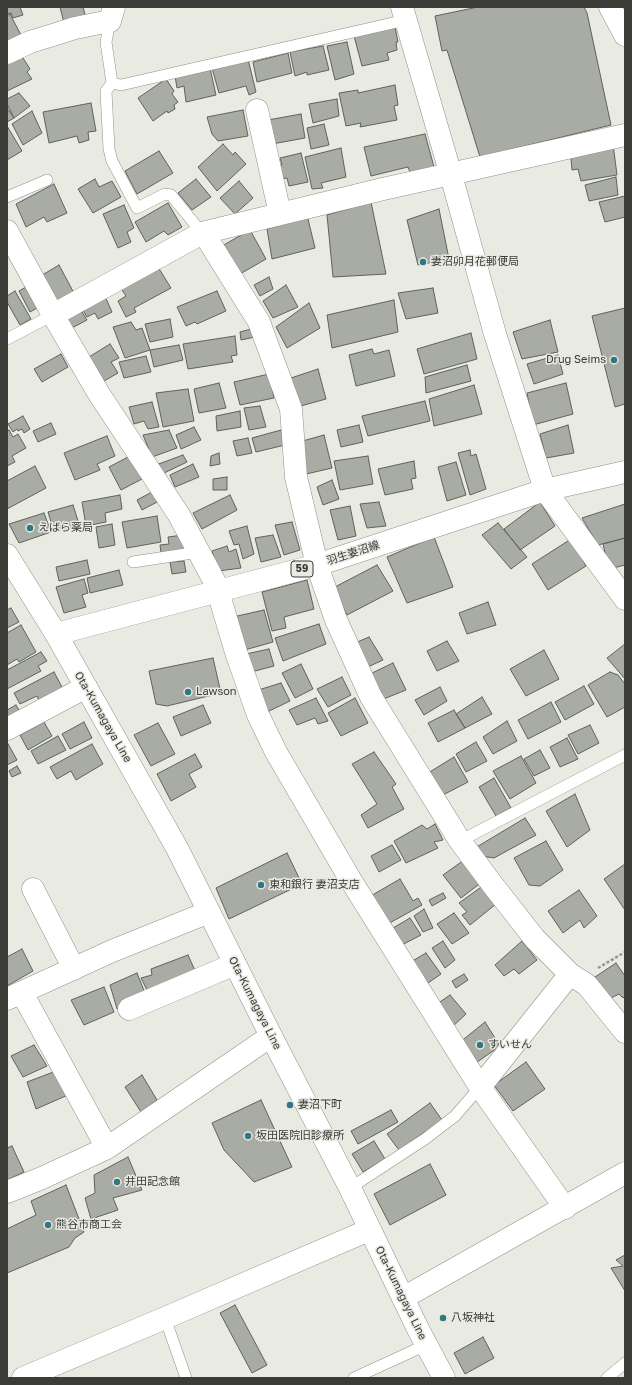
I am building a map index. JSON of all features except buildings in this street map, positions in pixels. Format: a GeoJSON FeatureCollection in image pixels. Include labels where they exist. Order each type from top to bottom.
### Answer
{"type":"FeatureCollection","features":[{"type":"Feature","properties":{"kind":"street"},"geometry":{"type":"LineString","coordinates":[[610,7],[625,35]]}},
{"type":"Feature","properties":{"kind":"street"},"geometry":{"type":"LineString","coordinates":[[7,53],[30,42],[75,28],[112,14]]}},
{"type":"Feature","properties":{"kind":"street"},"geometry":{"type":"LineString","coordinates":[[404,14],[495,334],[545,490],[625,599]]}},
{"type":"Feature","properties":{"kind":"street"},"geometry":{"type":"LineString","coordinates":[[257,110],[280,214]]}},
{"type":"Feature","properties":{"kind":"street"},"geometry":{"type":"LineString","coordinates":[[53,315],[202,233],[625,134]]}},
{"type":"Feature","properties":{"kind":"street"},"geometry":{"type":"LineString","coordinates":[[7,231],[53,315],[99,394],[179,515],[219,590],[236,652],[258,714],[276,752],[350,879],[480,1087],[565,1208]]}},
{"type":"Feature","properties":{"kind":"street"},"geometry":{"type":"LineString","coordinates":[[202,233],[208,240],[259,322],[292,409],[296,477],[317,565],[336,620],[371,697],[460,841],[535,939],[574,977],[587,985],[625,1032]]}},
{"type":"Feature","properties":{"kind":"street","name":"羽生妻沼線"},"geometry":{"type":"LineString","coordinates":[[56,634],[317,565],[545,490],[625,472]]}},
{"type":"Feature","properties":{"kind":"street","name":"Ota-Kumagaya Line"},"geometry":{"type":"LineString","coordinates":[[7,555],[56,634],[177,848],[271,1036],[350,1188],[369,1230],[444,1378]]}},
{"type":"Feature","properties":{"kind":"street"},"geometry":{"type":"LineString","coordinates":[[7,730],[86,687]]}},
{"type":"Feature","properties":{"kind":"street"},"geometry":{"type":"LineString","coordinates":[[34,889],[74,969]]}},
{"type":"Feature","properties":{"kind":"street"},"geometry":{"type":"LineString","coordinates":[[107,1148],[14,996],[112,951],[209,912]]}},
{"type":"Feature","properties":{"kind":"street"},"geometry":{"type":"LineString","coordinates":[[129,1008],[235,964]]}},
{"type":"Feature","properties":{"kind":"street"},"geometry":{"type":"LineString","coordinates":[[480,1087],[574,977]]}},
{"type":"Feature","properties":{"kind":"street"},"geometry":{"type":"LineString","coordinates":[[7,1192],[42,1178],[107,1148],[271,1036]]}},
{"type":"Feature","properties":{"kind":"street"},"geometry":{"type":"LineString","coordinates":[[403,1298],[625,1173]]}},
{"type":"Feature","properties":{"kind":"street"},"geometry":{"type":"LineString","coordinates":[[23,1378],[369,1230]]}},
{"type":"Feature","properties":{"kind":"lane"},"geometry":{"type":"LineString","coordinates":[[112,14],[106,42],[112,83],[106,91],[109,149],[118,174],[137,208],[165,194],[171,195],[202,233]]}},
{"type":"Feature","properties":{"kind":"lane"},"geometry":{"type":"LineString","coordinates":[[112,83],[121,85],[404,14]]}},
{"type":"Feature","properties":{"kind":"lane"},"geometry":{"type":"LineString","coordinates":[[7,197],[47,180]]}},
{"type":"Feature","properties":{"kind":"lane"},"geometry":{"type":"LineString","coordinates":[[7,339],[53,315]]}},
{"type":"Feature","properties":{"kind":"lane"},"geometry":{"type":"LineString","coordinates":[[133,562],[199,552]]}},
{"type":"Feature","properties":{"kind":"lane"},"geometry":{"type":"LineString","coordinates":[[460,841],[625,756]]}},
{"type":"Feature","properties":{"kind":"lane"},"geometry":{"type":"LineString","coordinates":[[350,1188],[425,1139],[455,1116],[480,1087]]}},
{"type":"Feature","properties":{"kind":"lane"},"geometry":{"type":"LineString","coordinates":[[165,1318],[186,1378]]}},
{"type":"Feature","properties":{"kind":"lane"},"geometry":{"type":"LineString","coordinates":[[354,1378],[426,1345]]}},
{"type":"Feature","properties":{"kind":"lane"},"geometry":{"type":"LineString","coordinates":[[607,1378],[625,1363]]}},
{"type":"Feature","properties":{"kind":"path"},"geometry":{"type":"LineString","coordinates":[[574,977],[625,952]]}},
{"type":"Feature","properties":{"kind":"place","name":"妻沼卯月花郵便局"},"geometry":{"type":"Point","coordinates":[423,262]}},
{"type":"Feature","properties":{"kind":"place","name":"Drug Seims"},"geometry":{"type":"Point","coordinates":[614,360]}},
{"type":"Feature","properties":{"kind":"place","name":"えばら薬局"},"geometry":{"type":"Point","coordinates":[30,528]}},
{"type":"Feature","properties":{"kind":"place","name":"Lawson"},"geometry":{"type":"Point","coordinates":[188,692]}},
{"type":"Feature","properties":{"kind":"place","name":"東和銀行 妻沼支店"},"geometry":{"type":"Point","coordinates":[261,885]}},
{"type":"Feature","properties":{"kind":"place","name":"すいせん"},"geometry":{"type":"Point","coordinates":[480,1045]}},
{"type":"Feature","properties":{"kind":"place","name":"妻沼下町"},"geometry":{"type":"Point","coordinates":[290,1105]}},
{"type":"Feature","properties":{"kind":"place","name":"坂田医院旧診療所"},"geometry":{"type":"Point","coordinates":[248,1136]}},
{"type":"Feature","properties":{"kind":"place","name":"井田記念館"},"geometry":{"type":"Point","coordinates":[117,1182]}},
{"type":"Feature","properties":{"kind":"place","name":"熊谷市商工会"},"geometry":{"type":"Point","coordinates":[48,1225]}},
{"type":"Feature","properties":{"kind":"place","name":"八坂神社"},"geometry":{"type":"Point","coordinates":[443,1318]}}]}
